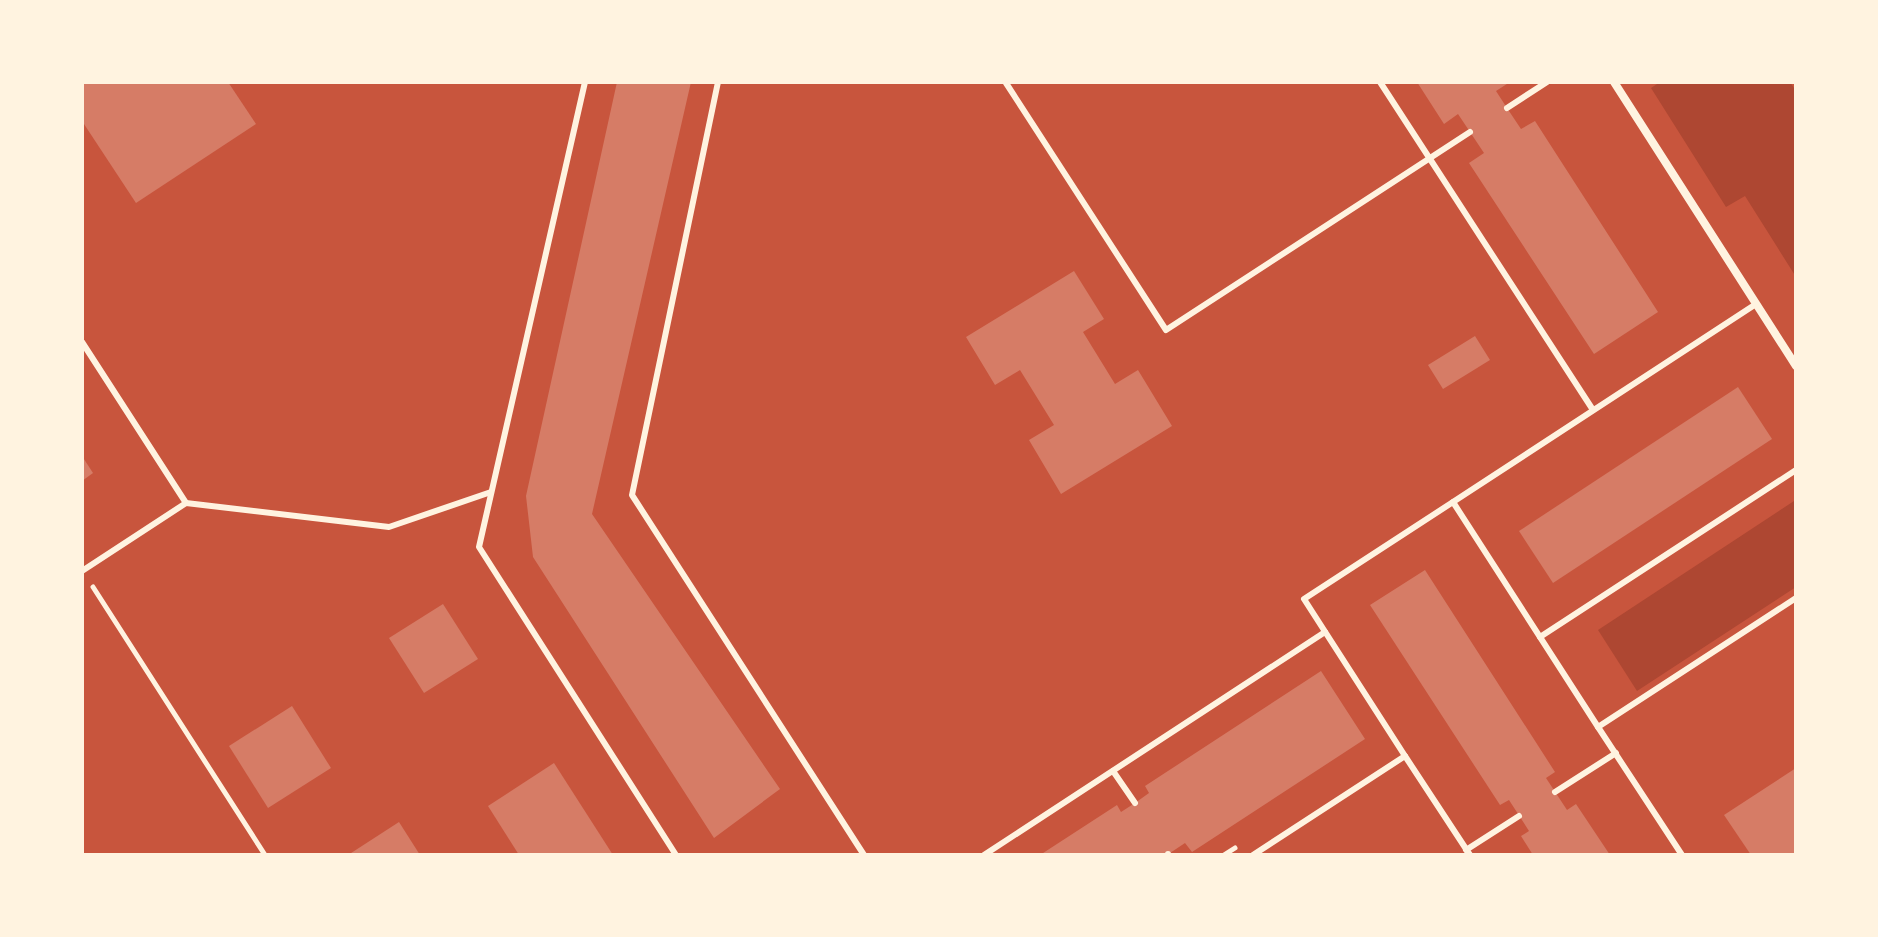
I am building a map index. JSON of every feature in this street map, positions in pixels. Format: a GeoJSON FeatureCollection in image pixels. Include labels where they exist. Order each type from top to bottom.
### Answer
{"type":"FeatureCollection","features":[{"type":"Feature","properties":{"kind":"street"},"geometry":{"type":"LineString","coordinates":[[1614,82],[1796,366]]}},
{"type":"Feature","properties":{"kind":"lane"},"geometry":{"type":"LineString","coordinates":[[585,82],[479,547],[676,855]]}},
{"type":"Feature","properties":{"kind":"lane"},"geometry":{"type":"LineString","coordinates":[[718,82],[632,495],[864,855]]}},
{"type":"Feature","properties":{"kind":"lane"},"geometry":{"type":"LineString","coordinates":[[1380,82],[1593,410]]}},
{"type":"Feature","properties":{"kind":"lane"},"geometry":{"type":"LineString","coordinates":[[1507,108],[1547,82]]}},
{"type":"Feature","properties":{"kind":"lane"},"geometry":{"type":"LineString","coordinates":[[1006,83],[1166,330],[1470,132]]}},
{"type":"Feature","properties":{"kind":"lane"},"geometry":{"type":"LineString","coordinates":[[1519,816],[1468,852],[1304,599],[1756,304]]}},
{"type":"Feature","properties":{"kind":"lane"},"geometry":{"type":"LineString","coordinates":[[82,342],[186,503]]}},
{"type":"Feature","properties":{"kind":"lane"},"geometry":{"type":"LineString","coordinates":[[1540,637],[1796,470]]}},
{"type":"Feature","properties":{"kind":"lane"},"geometry":{"type":"LineString","coordinates":[[82,571],[186,503],[389,527],[491,492]]}},
{"type":"Feature","properties":{"kind":"lane"},"geometry":{"type":"LineString","coordinates":[[1453,502],[1682,855]]}},
{"type":"Feature","properties":{"kind":"lane"},"geometry":{"type":"LineString","coordinates":[[1598,727],[1796,598]]}},
{"type":"Feature","properties":{"kind":"lane"},"geometry":{"type":"LineString","coordinates":[[984,855],[1325,632]]}},
{"type":"Feature","properties":{"kind":"lane"},"geometry":{"type":"LineString","coordinates":[[1555,792],[1616,753]]}},
{"type":"Feature","properties":{"kind":"lane"},"geometry":{"type":"LineString","coordinates":[[1253,855],[1405,756]]}},
{"type":"Feature","properties":{"kind":"lane"},"geometry":{"type":"LineString","coordinates":[[1113,771],[1135,803]]}},
{"type":"Feature","properties":{"kind":"path"},"geometry":{"type":"LineString","coordinates":[[82,571],[265,855]]}},
{"type":"Feature","properties":{"kind":"shaded area"},"geometry":{"type":"Polygon","coordinates":[[[1660,82],[1790,82],[1796,91],[1796,277],[1745,196],[1726,207],[1651,88],[1660,82]]]}},
{"type":"Feature","properties":{"kind":"shaded area"},"geometry":{"type":"Polygon","coordinates":[[[1794,501],[1796,587],[1637,691],[1598,630],[1794,501]]]}},
{"type":"Feature","properties":{"kind":"building"},"geometry":{"type":"Polygon","coordinates":[[[82,82],[228,82],[256,124],[136,203],[82,121],[82,82]]]}},
{"type":"Feature","properties":{"kind":"building"},"geometry":{"type":"Polygon","coordinates":[[[617,82],[691,82],[592,514],[780,789],[714,838],[533,557],[526,496],[617,82]]]}},
{"type":"Feature","properties":{"kind":"building"},"geometry":{"type":"Polygon","coordinates":[[[1417,82],[1510,82],[1496,91],[1521,129],[1535,121],[1658,312],[1594,354],[1469,163],[1484,153],[1458,114],[1444,124],[1417,82]]]}},
{"type":"Feature","properties":{"kind":"building"},"geometry":{"type":"Polygon","coordinates":[[[1074,271],[1104,319],[1083,332],[1115,384],[1138,370],[1172,426],[1061,494],[1029,440],[1054,425],[1020,370],[995,385],[966,337],[1074,271]]]}},
{"type":"Feature","properties":{"kind":"building"},"geometry":{"type":"Polygon","coordinates":[[[1475,336],[1490,360],[1443,389],[1428,365],[1475,336]]]}},
{"type":"Feature","properties":{"kind":"building"},"geometry":{"type":"Polygon","coordinates":[[[1738,387],[1772,439],[1553,583],[1519,531],[1738,387]]]}},
{"type":"Feature","properties":{"kind":"building"},"geometry":{"type":"Polygon","coordinates":[[[82,456],[93,473],[82,481],[82,456]]]}},
{"type":"Feature","properties":{"kind":"building"},"geometry":{"type":"Polygon","coordinates":[[[1425,570],[1555,772],[1546,778],[1567,810],[1576,804],[1610,855],[1533,855],[1521,836],[1529,831],[1509,800],[1500,805],[1370,605],[1425,570]]]}},
{"type":"Feature","properties":{"kind":"building"},"geometry":{"type":"Polygon","coordinates":[[[443,604],[478,659],[424,693],[389,638],[443,604]]]}},
{"type":"Feature","properties":{"kind":"building"},"geometry":{"type":"Polygon","coordinates":[[[1321,671],[1365,739],[1192,852],[1185,843],[1167,855],[1040,855],[1117,805],[1121,812],[1135,803],[1149,793],[1145,786],[1321,671]]]}},
{"type":"Feature","properties":{"kind":"building"},"geometry":{"type":"Polygon","coordinates":[[[292,706],[331,768],[268,808],[229,746],[292,706]]]}},
{"type":"Feature","properties":{"kind":"building"},"geometry":{"type":"Polygon","coordinates":[[[554,763],[613,855],[519,855],[488,806],[554,763]]]}},
{"type":"Feature","properties":{"kind":"building"},"geometry":{"type":"Polygon","coordinates":[[[1796,768],[1796,855],[1751,855],[1724,815],[1796,768]]]}},
{"type":"Feature","properties":{"kind":"building"},"geometry":{"type":"Polygon","coordinates":[[[399,822],[420,855],[348,855],[399,822]]]}}]}
